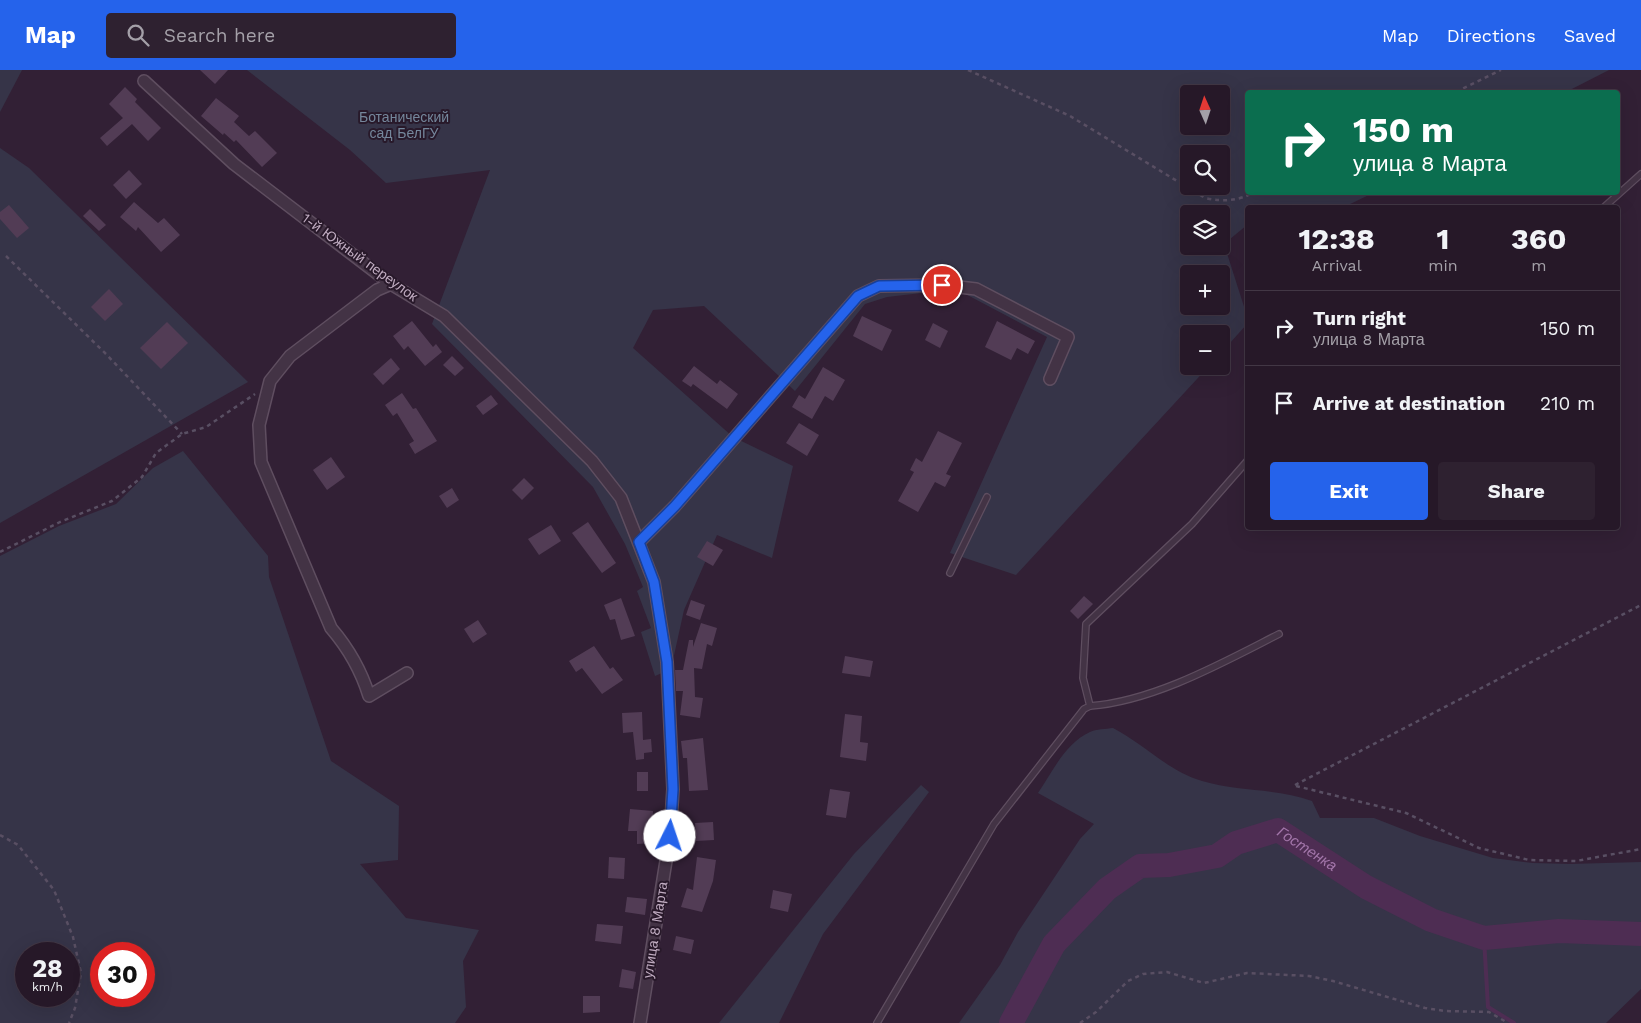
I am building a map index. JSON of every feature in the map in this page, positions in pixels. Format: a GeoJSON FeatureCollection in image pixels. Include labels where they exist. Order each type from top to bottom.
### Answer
{"type":"FeatureCollection","features":[{"type":"Feature","properties":{"kind":"street","name":"1-й Южный переулок"},"geometry":{"type":"LineString","coordinates":[[144,81],[234,164],[392,284],[444,316],[592,461]]}},
{"type":"Feature","properties":{"kind":"street"},"geometry":{"type":"LineString","coordinates":[[392,284],[377,290],[290,356],[270,381],[259,425],[260,462],[331,628],[345,644],[363,675],[370,696],[408,673]]}},
{"type":"Feature","properties":{"kind":"street"},"geometry":{"type":"LineString","coordinates":[[639,542],[675,506],[858,296],[879,286],[942,285],[976,289],[1059,333],[1068,338],[1050,379]]}},
{"type":"Feature","properties":{"kind":"street","name":"улица 8 Марта"},"geometry":{"type":"LineString","coordinates":[[592,461],[622,498],[654,582],[667,662],[673,789],[670,836],[640,1023]]}},
{"type":"Feature","properties":{"kind":"lane"},"geometry":{"type":"LineString","coordinates":[[1620,193],[1641,174]]}},
{"type":"Feature","properties":{"kind":"lane"},"geometry":{"type":"LineString","coordinates":[[1606,205],[1618,195]]}},
{"type":"Feature","properties":{"kind":"lane"},"geometry":{"type":"LineString","coordinates":[[1090,706],[1083,678],[1086,624],[1192,524],[1245,463]]}},
{"type":"Feature","properties":{"kind":"lane"},"geometry":{"type":"LineString","coordinates":[[950,573],[987,497]]}},
{"type":"Feature","properties":{"kind":"lane"},"geometry":{"type":"LineString","coordinates":[[877,1023],[994,824],[1079,715],[1090,706],[1108,705],[1192,678],[1279,634]]}},
{"type":"Feature","properties":{"kind":"path"},"geometry":{"type":"LineString","coordinates":[[968,70],[1070,116],[1205,198],[1219,201],[1239,200],[1249,195]]}},
{"type":"Feature","properties":{"kind":"path"},"geometry":{"type":"LineString","coordinates":[[1460,90],[1501,70]]}},
{"type":"Feature","properties":{"kind":"path"},"geometry":{"type":"LineString","coordinates":[[6,256],[106,354],[182,434]]}},
{"type":"Feature","properties":{"kind":"path"},"geometry":{"type":"LineString","coordinates":[[0,552],[60,522],[112,501],[142,477],[156,453],[182,434],[206,427],[226,415],[270,381]]}},
{"type":"Feature","properties":{"kind":"path"},"geometry":{"type":"LineString","coordinates":[[1641,605],[1295,785],[1406,813],[1479,848],[1529,860],[1576,861],[1641,850]]}},
{"type":"Feature","properties":{"kind":"path"},"geometry":{"type":"LineString","coordinates":[[0,835],[18,844],[54,890],[73,937],[81,973],[75,1008],[69,1023]]}},
{"type":"Feature","properties":{"kind":"path"},"geometry":{"type":"LineString","coordinates":[[1080,1023],[1096,1012],[1128,981],[1143,974],[1167,972],[1204,983],[1247,973],[1308,976],[1333,980],[1425,1008],[1445,1011],[1489,1012],[1508,1023]]}},
{"type":"Feature","properties":{"kind":"green space"},"geometry":{"type":"Polygon","coordinates":[[[0,70],[22,70],[0,112],[0,70]]]}},
{"type":"Feature","properties":{"kind":"green space","name":"Ботанический сад БелГУ"},"geometry":{"type":"Polygon","coordinates":[[[247,70],[1609,70],[1570,90],[1245,90],[1245,195],[1369,195],[1348,205],[1245,205],[1245,227],[1230,239],[1230,205],[1180,205],[1180,255],[1228,255],[1245,310],[1245,326],[1230,343],[1230,325],[1180,325],[1180,375],[1201,375],[1016,575],[950,553],[1047,337],[956,289],[887,297],[865,304],[795,391],[704,306],[653,310],[633,348],[733,437],[793,466],[772,558],[717,535],[684,610],[671,669],[655,676],[641,632],[651,628],[637,591],[643,587],[625,544],[593,487],[432,324],[490,170],[386,183],[350,150],[247,70]]]}},
{"type":"Feature","properties":{"kind":"green space"},"geometry":{"type":"Polygon","coordinates":[[[0,148],[29,168],[248,382],[0,523],[0,148]]]}},
{"type":"Feature","properties":{"kind":"green space"},"geometry":{"type":"Polygon","coordinates":[[[183,451],[268,556],[269,577],[331,761],[399,806],[398,860],[360,864],[406,918],[479,930],[463,961],[466,1007],[455,1023],[0,1023],[0,556],[59,526],[116,504],[153,468],[183,451]]]}},
{"type":"Feature","properties":{"kind":"green space"},"geometry":{"type":"Polygon","coordinates":[[[1113,728],[1190,777],[1230,787],[1285,794],[1312,801],[1320,818],[1374,818],[1420,836],[1493,858],[1533,863],[1570,864],[1641,862],[1641,989],[1606,1023],[959,1023],[1000,965],[1018,932],[1080,839],[1094,824],[1038,793],[1073,743],[1092,731],[1113,728]]]}},
{"type":"Feature","properties":{"kind":"green space"},"geometry":{"type":"Polygon","coordinates":[[[921,785],[929,792],[823,934],[779,1023],[719,1023],[854,854],[921,785]]]}},
{"type":"Feature","properties":{"kind":"building"},"geometry":{"type":"Polygon","coordinates":[[[200,70],[228,70],[215,84],[200,70]]]}},
{"type":"Feature","properties":{"kind":"building"},"geometry":{"type":"Polygon","coordinates":[[[125,87],[137,99],[135,102],[161,128],[148,141],[132,124],[107,146],[100,138],[123,118],[109,104],[125,87]]]}},
{"type":"Feature","properties":{"kind":"building"},"geometry":{"type":"Polygon","coordinates":[[[216,98],[239,116],[234,122],[249,136],[255,131],[277,153],[262,167],[236,140],[234,142],[224,133],[223,135],[201,116],[216,98]]]}},
{"type":"Feature","properties":{"kind":"building"},"geometry":{"type":"Polygon","coordinates":[[[129,170],[142,184],[126,199],[113,185],[129,170]]]}},
{"type":"Feature","properties":{"kind":"building"},"geometry":{"type":"Polygon","coordinates":[[[134,202],[158,223],[164,218],[180,235],[161,252],[138,227],[136,231],[120,217],[134,202]]]}},
{"type":"Feature","properties":{"kind":"building"},"geometry":{"type":"Polygon","coordinates":[[[9,205],[29,228],[17,238],[0,219],[0,212],[9,205]]]}},
{"type":"Feature","properties":{"kind":"building"},"geometry":{"type":"Polygon","coordinates":[[[90,209],[106,225],[99,231],[83,216],[90,209]]]}},
{"type":"Feature","properties":{"kind":"building"},"geometry":{"type":"Polygon","coordinates":[[[109,289],[123,304],[105,321],[91,307],[109,289]]]}},
{"type":"Feature","properties":{"kind":"building"},"geometry":{"type":"Polygon","coordinates":[[[862,316],[892,330],[882,351],[853,336],[862,316]]]}},
{"type":"Feature","properties":{"kind":"building"},"geometry":{"type":"Polygon","coordinates":[[[412,321],[433,347],[436,344],[442,352],[425,366],[408,346],[404,350],[393,336],[412,321]]]}},
{"type":"Feature","properties":{"kind":"building"},"geometry":{"type":"Polygon","coordinates":[[[997,321],[1035,341],[1028,354],[1017,348],[1011,360],[985,347],[997,321]]]}},
{"type":"Feature","properties":{"kind":"building"},"geometry":{"type":"Polygon","coordinates":[[[167,322],[188,343],[161,369],[140,348],[167,322]]]}},
{"type":"Feature","properties":{"kind":"building"},"geometry":{"type":"Polygon","coordinates":[[[933,323],[948,331],[940,348],[925,340],[933,323]]]}},
{"type":"Feature","properties":{"kind":"building"},"geometry":{"type":"Polygon","coordinates":[[[452,356],[464,368],[455,376],[443,365],[452,356]]]}},
{"type":"Feature","properties":{"kind":"building"},"geometry":{"type":"Polygon","coordinates":[[[391,358],[400,369],[383,385],[373,374],[391,358]]]}},
{"type":"Feature","properties":{"kind":"building"},"geometry":{"type":"Polygon","coordinates":[[[694,366],[717,384],[720,380],[738,394],[727,409],[693,384],[691,387],[682,381],[694,366]]]}},
{"type":"Feature","properties":{"kind":"building"},"geometry":{"type":"Polygon","coordinates":[[[823,367],[845,380],[833,401],[825,396],[812,419],[792,407],[799,395],[805,399],[823,367]]]}},
{"type":"Feature","properties":{"kind":"building"},"geometry":{"type":"Polygon","coordinates":[[[402,393],[413,409],[416,408],[437,441],[415,454],[409,444],[414,441],[397,413],[393,416],[385,405],[402,393]]]}},
{"type":"Feature","properties":{"kind":"building"},"geometry":{"type":"Polygon","coordinates":[[[491,395],[498,404],[483,415],[476,406],[491,395]]]}},
{"type":"Feature","properties":{"kind":"building"},"geometry":{"type":"Polygon","coordinates":[[[799,423],[819,435],[807,456],[786,443],[799,423]]]}},
{"type":"Feature","properties":{"kind":"building"},"geometry":{"type":"Polygon","coordinates":[[[938,431],[962,443],[946,474],[951,476],[945,487],[935,482],[918,512],[898,501],[914,472],[910,470],[916,458],[922,462],[938,431]]]}},
{"type":"Feature","properties":{"kind":"building"},"geometry":{"type":"Polygon","coordinates":[[[331,457],[345,477],[327,490],[313,470],[331,457]]]}},
{"type":"Feature","properties":{"kind":"building"},"geometry":{"type":"Polygon","coordinates":[[[524,478],[534,488],[522,500],[512,490],[524,478]]]}},
{"type":"Feature","properties":{"kind":"building"},"geometry":{"type":"Polygon","coordinates":[[[452,488],[459,500],[447,508],[439,496],[452,488]]]}},
{"type":"Feature","properties":{"kind":"building"},"geometry":{"type":"Polygon","coordinates":[[[588,522],[616,563],[602,573],[572,533],[588,522]]]}},
{"type":"Feature","properties":{"kind":"building"},"geometry":{"type":"Polygon","coordinates":[[[551,525],[561,541],[539,555],[528,539],[551,525]]]}},
{"type":"Feature","properties":{"kind":"building"},"geometry":{"type":"Polygon","coordinates":[[[707,541],[723,550],[713,566],[697,557],[707,541]]]}},
{"type":"Feature","properties":{"kind":"building"},"geometry":{"type":"Polygon","coordinates":[[[1084,596],[1093,604],[1078,619],[1070,611],[1084,596]]]}},
{"type":"Feature","properties":{"kind":"building"},"geometry":{"type":"Polygon","coordinates":[[[621,598],[635,636],[621,640],[615,619],[610,620],[604,605],[621,598]]]}},
{"type":"Feature","properties":{"kind":"building"},"geometry":{"type":"Polygon","coordinates":[[[691,600],[705,605],[700,620],[686,615],[691,600]]]}},
{"type":"Feature","properties":{"kind":"building"},"geometry":{"type":"Polygon","coordinates":[[[478,620],[487,634],[473,643],[464,629],[478,620]]]}},
{"type":"Feature","properties":{"kind":"building"},"geometry":{"type":"Polygon","coordinates":[[[701,623],[717,628],[712,646],[707,644],[702,669],[694,668],[695,697],[703,698],[700,718],[680,715],[683,691],[676,691],[675,670],[683,670],[689,640],[693,640],[693,647],[701,623]]]}},
{"type":"Feature","properties":{"kind":"building"},"geometry":{"type":"Polygon","coordinates":[[[594,646],[610,669],[613,667],[623,680],[602,694],[582,668],[576,672],[569,661],[594,646]]]}},
{"type":"Feature","properties":{"kind":"building"},"geometry":{"type":"Polygon","coordinates":[[[845,656],[873,661],[870,677],[842,673],[845,656]]]}},
{"type":"Feature","properties":{"kind":"building"},"geometry":{"type":"Polygon","coordinates":[[[642,712],[643,740],[651,739],[652,752],[644,753],[644,759],[636,760],[633,732],[623,733],[622,713],[642,712]]]}},
{"type":"Feature","properties":{"kind":"building"},"geometry":{"type":"Polygon","coordinates":[[[845,714],[862,716],[860,742],[868,743],[866,761],[840,757],[845,714]]]}},
{"type":"Feature","properties":{"kind":"building"},"geometry":{"type":"Polygon","coordinates":[[[703,738],[708,790],[689,791],[687,758],[683,758],[681,741],[703,738]]]}},
{"type":"Feature","properties":{"kind":"building"},"geometry":{"type":"Polygon","coordinates":[[[637,772],[648,772],[648,791],[637,791],[637,772]]]}},
{"type":"Feature","properties":{"kind":"building"},"geometry":{"type":"Polygon","coordinates":[[[830,789],[850,792],[846,818],[826,815],[830,789]]]}},
{"type":"Feature","properties":{"kind":"building"},"geometry":{"type":"Polygon","coordinates":[[[630,809],[653,811],[652,843],[637,844],[637,831],[628,831],[630,809]]]}},
{"type":"Feature","properties":{"kind":"building"},"geometry":{"type":"Polygon","coordinates":[[[713,822],[714,840],[696,841],[695,823],[713,822]]]}},
{"type":"Feature","properties":{"kind":"building"},"geometry":{"type":"Polygon","coordinates":[[[609,857],[625,858],[624,879],[608,878],[609,857]]]}},
{"type":"Feature","properties":{"kind":"building"},"geometry":{"type":"Polygon","coordinates":[[[697,857],[716,860],[713,881],[702,912],[681,907],[687,888],[693,890],[697,857]]]}},
{"type":"Feature","properties":{"kind":"building"},"geometry":{"type":"Polygon","coordinates":[[[773,890],[792,894],[788,912],[770,908],[773,890]]]}},
{"type":"Feature","properties":{"kind":"building"},"geometry":{"type":"Polygon","coordinates":[[[627,897],[647,899],[645,915],[625,912],[627,897]]]}},
{"type":"Feature","properties":{"kind":"building"},"geometry":{"type":"Polygon","coordinates":[[[597,924],[623,926],[621,944],[595,941],[597,924]]]}},
{"type":"Feature","properties":{"kind":"building"},"geometry":{"type":"Polygon","coordinates":[[[676,936],[694,940],[691,954],[673,950],[676,936]]]}},
{"type":"Feature","properties":{"kind":"building"},"geometry":{"type":"Polygon","coordinates":[[[622,969],[636,972],[633,989],[619,987],[622,969]]]}},
{"type":"Feature","properties":{"kind":"building"},"geometry":{"type":"Polygon","coordinates":[[[583,996],[600,996],[600,1012],[583,1013],[583,996]]]}},
{"type":"Feature","properties":{"kind":"waterway","name":"Гостенка"},"geometry":{"type":"LineString","coordinates":[[1011,1023],[1054,944],[1107,889],[1140,866],[1169,865],[1217,856],[1236,843],[1278,830],[1366,887],[1431,920],[1484,938],[1559,931],[1641,934]]}},
{"type":"Feature","properties":{"kind":"waterway"},"geometry":{"type":"LineString","coordinates":[[1484,938],[1488,1007],[1514,1023]]}},
{"type":"Feature","properties":{"kind":"route"},"geometry":{"type":"LineString","coordinates":[[670,836],[673,789],[667,662],[654,582],[639,542],[675,506],[858,296],[879,286],[942,285]]}}]}
